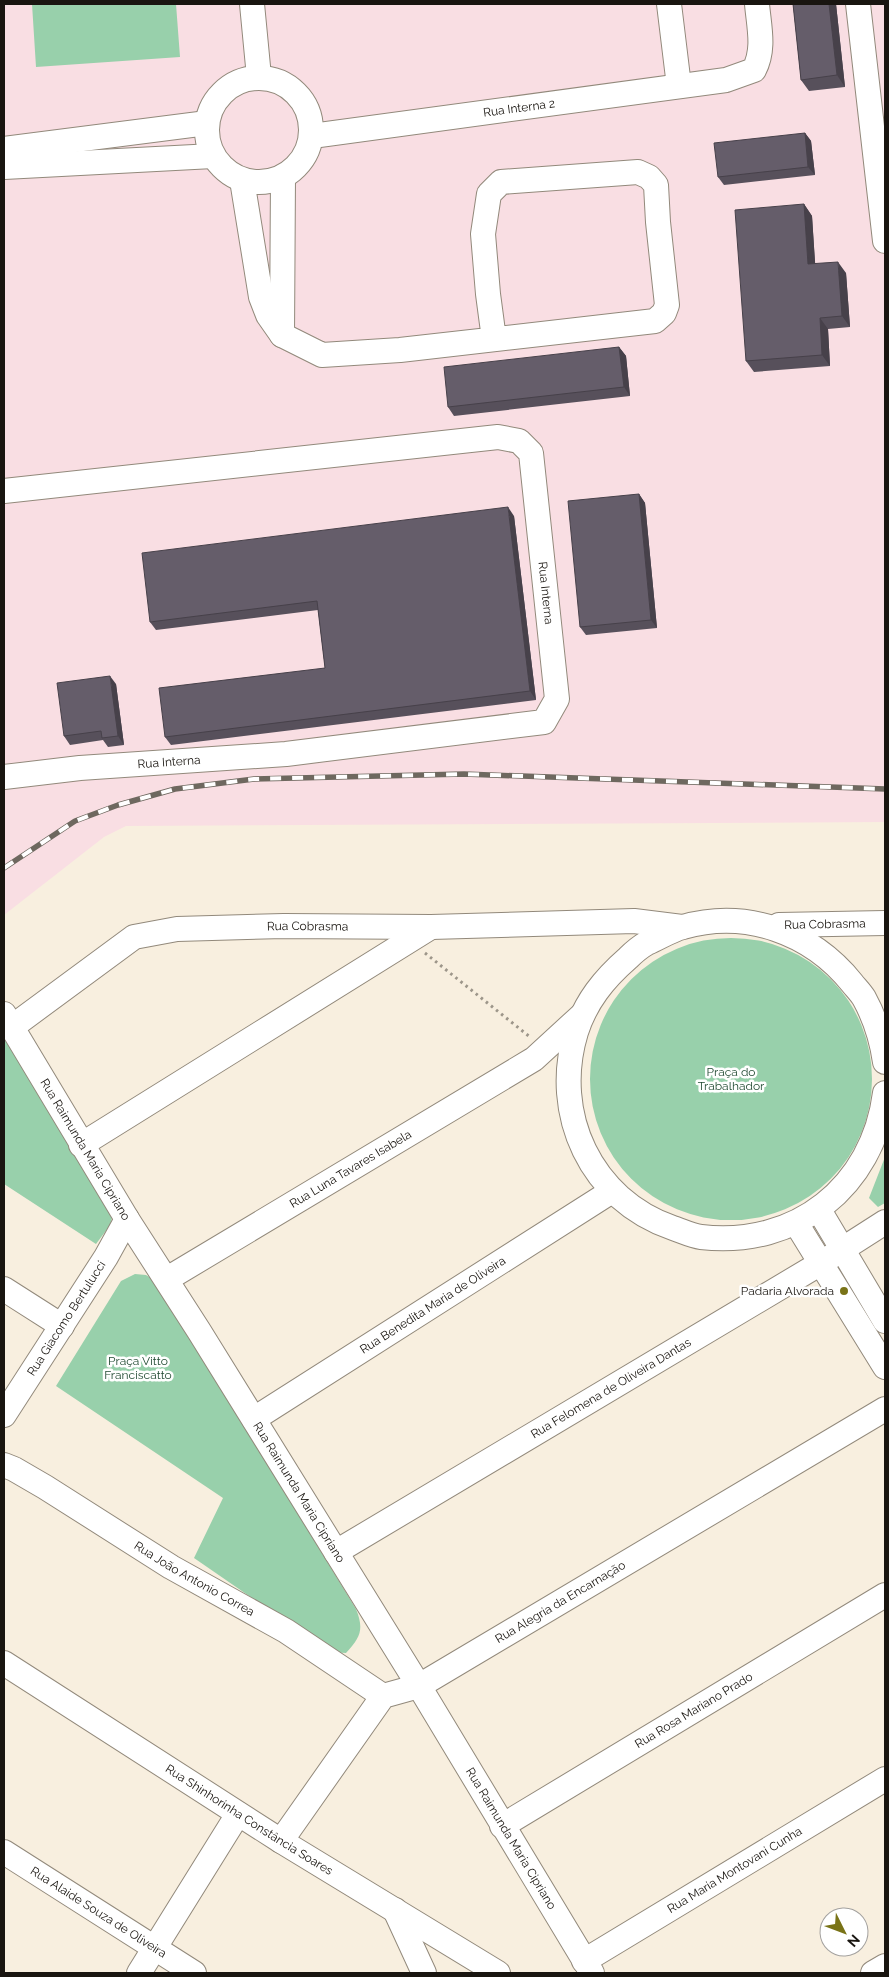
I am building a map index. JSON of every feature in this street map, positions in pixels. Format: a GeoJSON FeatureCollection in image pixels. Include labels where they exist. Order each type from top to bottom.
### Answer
{"type":"FeatureCollection","features":[{"type":"Feature","properties":{"kind":"street"},"geometry":{"type":"LineString","coordinates":[[252,4],[258,77]]}},
{"type":"Feature","properties":{"kind":"street"},"geometry":{"type":"LineString","coordinates":[[669,4],[679,86]]}},
{"type":"Feature","properties":{"kind":"street","name":"Rua Interna 2"},"geometry":{"type":"LineString","coordinates":[[312,136],[726,80],[754,70],[760,59],[761,45],[757,4]]}},
{"type":"Feature","properties":{"kind":"street"},"geometry":{"type":"LineString","coordinates":[[858,4],[885,241]]}},
{"type":"Feature","properties":{"kind":"street"},"geometry":{"type":"LineString","coordinates":[[258,77],[280,81],[299,94],[310,114],[312,136],[303,160],[283,178],[263,183],[242,180],[225,171],[213,156],[207,123],[216,100],[234,83],[258,77]]}},
{"type":"Feature","properties":{"kind":"street"},"geometry":{"type":"LineString","coordinates":[[4,149],[207,123]]}},
{"type":"Feature","properties":{"kind":"street"},"geometry":{"type":"LineString","coordinates":[[4,167],[213,156]]}},
{"type":"Feature","properties":{"kind":"street"},"geometry":{"type":"LineString","coordinates":[[242,180],[261,297],[268,315],[282,335],[322,355],[400,350],[655,322],[664,313],[667,305],[656,185],[649,178],[638,172],[501,182],[489,194],[483,234],[494,339]]}},
{"type":"Feature","properties":{"kind":"street"},"geometry":{"type":"LineString","coordinates":[[282,335],[283,178]]}},
{"type":"Feature","properties":{"kind":"street","name":"Rua Interna"},"geometry":{"type":"LineString","coordinates":[[4,491],[498,437],[519,441],[531,453],[557,699],[544,722],[286,754],[80,768],[4,777]]}},
{"type":"Feature","properties":{"kind":"street"},"geometry":{"type":"LineString","coordinates":[[634,921],[639,927],[642,946]]}},
{"type":"Feature","properties":{"kind":"street","name":"Rua Cobrasma"},"geometry":{"type":"LineString","coordinates":[[8,1021],[134,938],[177,929],[284,926],[431,927],[634,921],[682,927]]}},
{"type":"Feature","properties":{"kind":"street"},"geometry":{"type":"LineString","coordinates":[[885,1062],[883,1035],[864,998],[838,965],[804,940],[764,925],[723,921],[682,927],[642,946],[607,976],[582,1015],[570,1052],[568,1090],[575,1128],[590,1162],[612,1191],[652,1221],[699,1237],[749,1238],[796,1223],[819,1210],[842,1189],[862,1164],[876,1136],[883,1112],[885,1093]]}},
{"type":"Feature","properties":{"kind":"street","name":"Rua Cobrasma"},"geometry":{"type":"LineString","coordinates":[[764,925],[885,923]]}},
{"type":"Feature","properties":{"kind":"street"},"geometry":{"type":"LineString","coordinates":[[81,1145],[431,927]]}},
{"type":"Feature","properties":{"kind":"street","name":"Rua Luna Tavares Isabela"},"geometry":{"type":"LineString","coordinates":[[167,1279],[539,1054],[582,1015]]}},
{"type":"Feature","properties":{"kind":"street","name":"Rua Raimunda Maria Cipriano"},"geometry":{"type":"LineString","coordinates":[[8,1021],[81,1145],[167,1279],[419,1686],[588,1967]]}},
{"type":"Feature","properties":{"kind":"street"},"geometry":{"type":"LineString","coordinates":[[539,1054],[560,1074],[568,1090]]}},
{"type":"Feature","properties":{"kind":"street","name":"Rua Benedita Maria de Oliveira"},"geometry":{"type":"LineString","coordinates":[[254,1419],[612,1191]]}},
{"type":"Feature","properties":{"kind":"street"},"geometry":{"type":"LineString","coordinates":[[819,1210],[885,1321]]}},
{"type":"Feature","properties":{"kind":"street","name":"Rua Giacomo Bertulucci"},"geometry":{"type":"LineString","coordinates":[[4,1415],[106,1257],[127,1219]]}},
{"type":"Feature","properties":{"kind":"street","name":"Rua Felomena de Oliveira Dantas"},"geometry":{"type":"LineString","coordinates":[[336,1552],[821,1263],[885,1222]]}},
{"type":"Feature","properties":{"kind":"street"},"geometry":{"type":"LineString","coordinates":[[796,1223],[885,1366]]}},
{"type":"Feature","properties":{"kind":"street"},"geometry":{"type":"LineString","coordinates":[[4,1289],[62,1326]]}},
{"type":"Feature","properties":{"kind":"street","name":"Rua Alegria da Encarnação"},"geometry":{"type":"LineString","coordinates":[[383,1696],[419,1686],[885,1409]]}},
{"type":"Feature","properties":{"kind":"street","name":"Rua João Antonio Correa"},"geometry":{"type":"LineString","coordinates":[[4,1465],[45,1487],[171,1567],[286,1631],[383,1696]]}},
{"type":"Feature","properties":{"kind":"street","name":"Rua Rosa Mariano Prado"},"geometry":{"type":"LineString","coordinates":[[502,1826],[885,1595]]}},
{"type":"Feature","properties":{"kind":"street","name":"Rua Shinhorinha Constância Soares"},"geometry":{"type":"LineString","coordinates":[[4,1663],[281,1841],[498,1973]]}},
{"type":"Feature","properties":{"kind":"street"},"geometry":{"type":"LineString","coordinates":[[281,1841],[383,1696]]}},
{"type":"Feature","properties":{"kind":"street","name":"Rua Maria Montovani Cunha"},"geometry":{"type":"LineString","coordinates":[[588,1967],[885,1780]]}},
{"type":"Feature","properties":{"kind":"street"},"geometry":{"type":"LineString","coordinates":[[139,1973],[238,1814]]}},
{"type":"Feature","properties":{"kind":"street","name":"Rua Alaide Souza de Oliveira"},"geometry":{"type":"LineString","coordinates":[[4,1852],[194,1973]]}},
{"type":"Feature","properties":{"kind":"street"},"geometry":{"type":"LineString","coordinates":[[395,1910],[424,1973]]}},
{"type":"Feature","properties":{"kind":"street"},"geometry":{"type":"LineString","coordinates":[[873,1973],[885,1966]]}},
{"type":"Feature","properties":{"kind":"path"},"geometry":{"type":"LineString","coordinates":[[409,940],[539,1054]]}},
{"type":"Feature","properties":{"kind":"shaded area"},"geometry":{"type":"Polygon","coordinates":[[[4,4],[885,4],[885,822],[126,826],[104,837],[4,915],[4,4]]]}},
{"type":"Feature","properties":{"kind":"green space"},"geometry":{"type":"Polygon","coordinates":[[[32,4],[176,4],[180,57],[36,67],[32,4]]]}},
{"type":"Feature","properties":{"kind":"green space","name":"Praça do Trabalhador"},"geometry":{"type":"Polygon","coordinates":[[[745,938],[759,940],[798,954],[810,961],[831,979],[849,1000],[862,1025],[870,1051],[872,1079],[870,1107],[862,1133],[849,1158],[831,1179],[810,1197],[785,1210],[759,1218],[717,1220],[703,1218],[664,1204],[641,1188],[622,1169],[606,1146],[592,1107],[590,1065],[592,1051],[606,1012],[622,989],[641,970],[664,954],[703,940],[745,938]]]}},
{"type":"Feature","properties":{"kind":"green space"},"geometry":{"type":"Polygon","coordinates":[[[4,1033],[113,1209],[111,1224],[96,1244],[4,1184],[4,1033]]]}},
{"type":"Feature","properties":{"kind":"green space"},"geometry":{"type":"Polygon","coordinates":[[[885,1157],[885,1203],[878,1207],[869,1198],[885,1157]]]}},
{"type":"Feature","properties":{"kind":"green space","name":"Praça Vitto Franciscatto"},"geometry":{"type":"Polygon","coordinates":[[[135,1274],[146,1275],[156,1281],[356,1609],[360,1622],[360,1632],[346,1653],[330,1652],[194,1558],[223,1498],[56,1386],[121,1281],[135,1274]]]}},
{"type":"Feature","properties":{"kind":"building"},"geometry":{"type":"Polygon","coordinates":[[[793,4],[829,4],[837,75],[801,80],[793,4]]]}},
{"type":"Feature","properties":{"kind":"building"},"geometry":{"type":"Polygon","coordinates":[[[805,133],[808,167],[718,177],[714,143],[805,133]]]}},
{"type":"Feature","properties":{"kind":"building"},"geometry":{"type":"Polygon","coordinates":[[[804,204],[808,264],[838,262],[842,316],[820,318],[822,355],[746,361],[735,210],[804,204]]]}},
{"type":"Feature","properties":{"kind":"building"},"geometry":{"type":"Polygon","coordinates":[[[619,347],[624,387],[448,407],[444,367],[619,347]]]}},
{"type":"Feature","properties":{"kind":"building"},"geometry":{"type":"Polygon","coordinates":[[[639,494],[651,620],[580,627],[568,501],[639,494]]]}},
{"type":"Feature","properties":{"kind":"building"},"geometry":{"type":"Polygon","coordinates":[[[508,507],[530,691],[165,737],[159,688],[325,668],[317,601],[150,622],[142,553],[508,507]]]}},
{"type":"Feature","properties":{"kind":"building"},"geometry":{"type":"Polygon","coordinates":[[[110,676],[118,736],[102,738],[101,731],[64,736],[57,683],[110,676]]]}},
{"type":"Feature","properties":{"kind":"railway"},"geometry":{"type":"LineString","coordinates":[[4,868],[75,821],[118,805],[175,789],[254,779],[464,774],[885,789]]}},
{"type":"Feature","properties":{"kind":"place","name":"Padaria Alvorada"},"geometry":{"type":"Point","coordinates":[844,1291]}}]}
